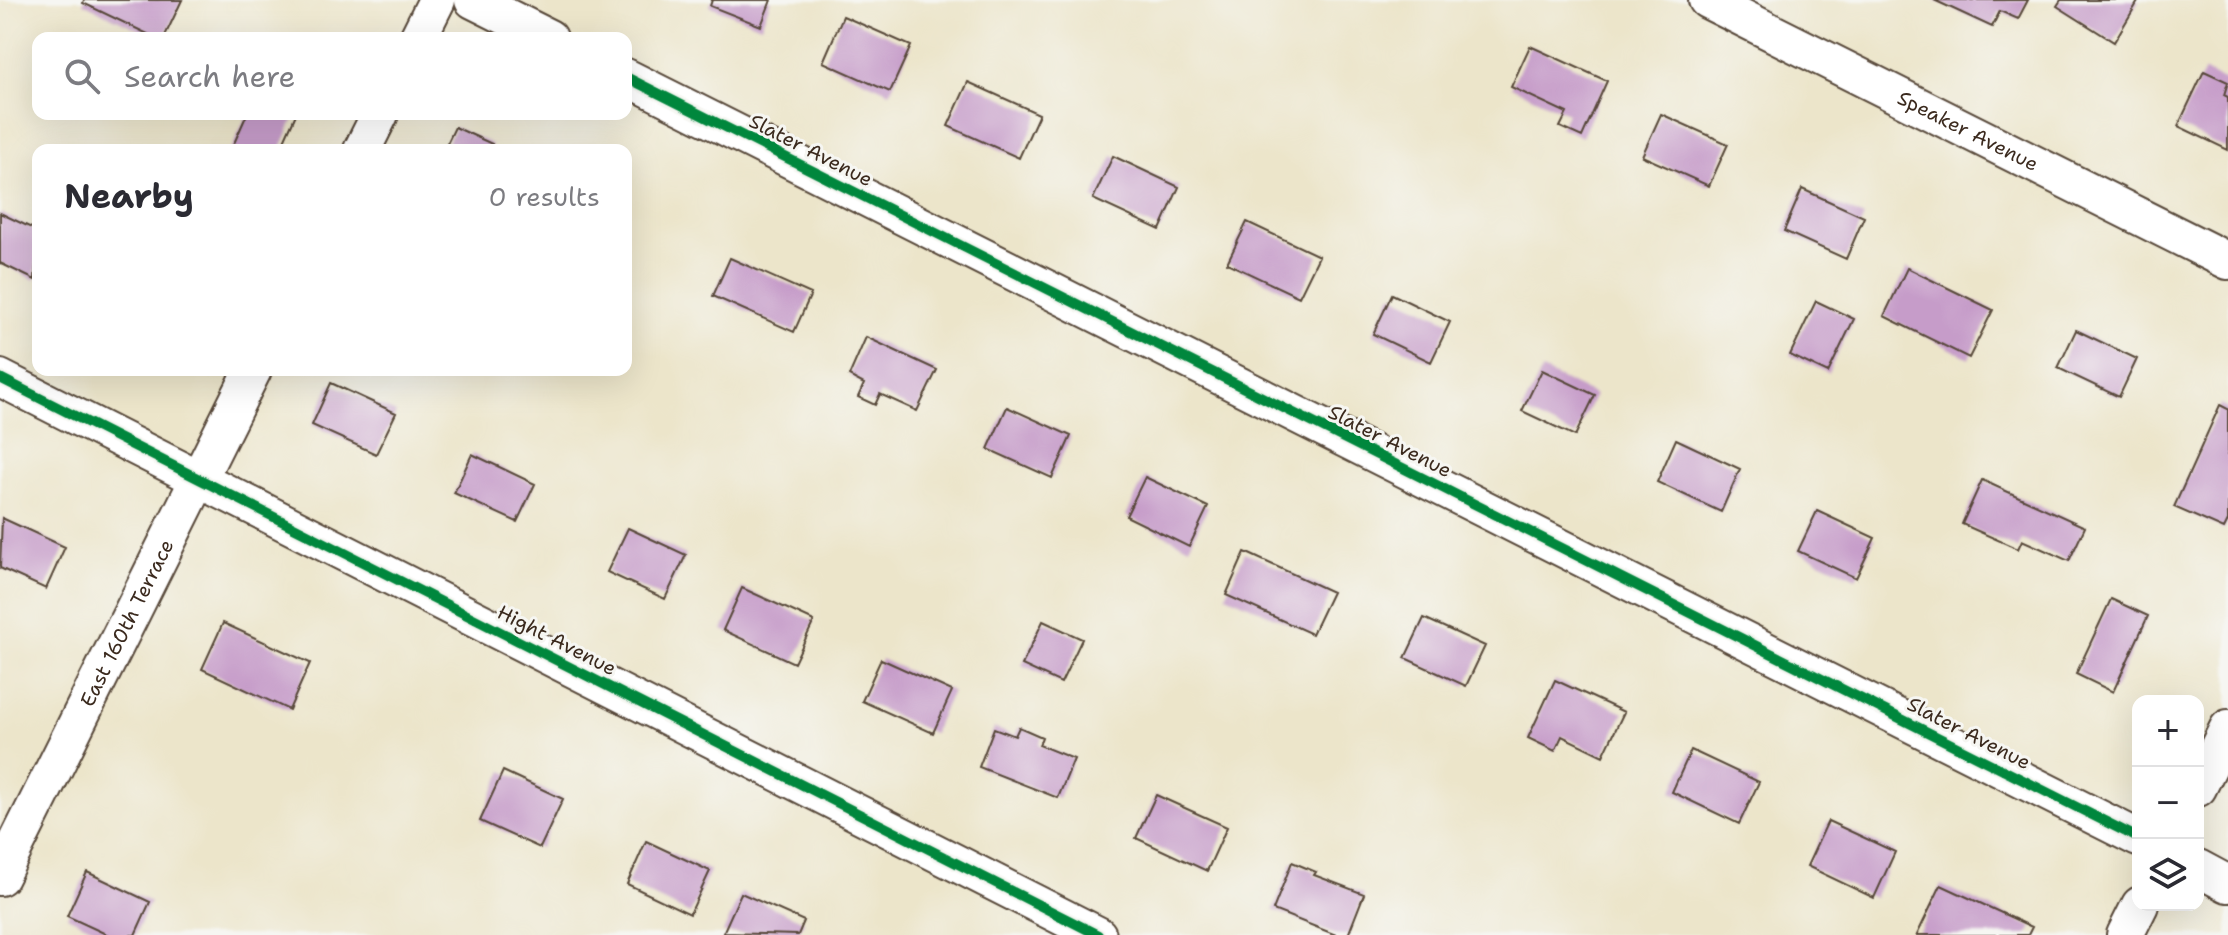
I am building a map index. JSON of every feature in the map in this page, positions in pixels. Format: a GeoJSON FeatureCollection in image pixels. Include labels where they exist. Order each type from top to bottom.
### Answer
{"type":"FeatureCollection","features":[{"type":"Feature","properties":{"kind":"street"},"geometry":{"type":"LineString","coordinates":[[421,32],[437,0]]}},
{"type":"Feature","properties":{"kind":"street"},"geometry":{"type":"LineString","coordinates":[[473,0],[537,32]]}},
{"type":"Feature","properties":{"kind":"street","name":"Speaker Avenue"},"geometry":{"type":"LineString","coordinates":[[1707,0],[2228,261]]}},
{"type":"Feature","properties":{"kind":"street","name":"Slater Avenue"},"geometry":{"type":"LineString","coordinates":[[632,80],[2132,835]]}},
{"type":"Feature","properties":{"kind":"street"},"geometry":{"type":"LineString","coordinates":[[365,144],[377,120]]}},
{"type":"Feature","properties":{"kind":"street","name":"East 160th Terrace"},"geometry":{"type":"LineString","coordinates":[[0,877],[250,376]]}},
{"type":"Feature","properties":{"kind":"street","name":"Hight Avenue"},"geometry":{"type":"LineString","coordinates":[[0,378],[1098,935]]}},
{"type":"Feature","properties":{"kind":"street"},"geometry":{"type":"LineString","coordinates":[[2204,776],[2228,728]]}},
{"type":"Feature","properties":{"kind":"street"},"geometry":{"type":"LineString","coordinates":[[2204,871],[2228,884]]}},
{"type":"Feature","properties":{"kind":"street"},"geometry":{"type":"LineString","coordinates":[[2125,935],[2137,911]]}},
{"type":"Feature","properties":{"kind":"building"},"geometry":{"type":"Polygon","coordinates":[[[84,0],[182,0],[167,32],[143,32],[83,3],[84,0]]]}},
{"type":"Feature","properties":{"kind":"building"},"geometry":{"type":"Polygon","coordinates":[[[712,0],[771,0],[761,26],[710,6],[712,0]]]}},
{"type":"Feature","properties":{"kind":"building"},"geometry":{"type":"Polygon","coordinates":[[[1934,0],[2028,0],[2018,19],[2000,11],[1992,27],[1934,0]]]}},
{"type":"Feature","properties":{"kind":"building"},"geometry":{"type":"Polygon","coordinates":[[[2061,0],[2139,0],[2114,42],[2057,6],[2061,0]]]}},
{"type":"Feature","properties":{"kind":"building"},"geometry":{"type":"Polygon","coordinates":[[[843,16],[911,46],[890,92],[823,62],[843,16]]]}},
{"type":"Feature","properties":{"kind":"building"},"geometry":{"type":"Polygon","coordinates":[[[1530,46],[1607,81],[1582,137],[1560,127],[1567,113],[1511,87],[1530,46]]]}},
{"type":"Feature","properties":{"kind":"building"},"geometry":{"type":"Polygon","coordinates":[[[2204,71],[2228,82],[2224,95],[2228,97],[2228,150],[2178,126],[2204,71]]]}},
{"type":"Feature","properties":{"kind":"building"},"geometry":{"type":"Polygon","coordinates":[[[968,82],[1039,114],[1019,158],[948,126],[968,82]]]}},
{"type":"Feature","properties":{"kind":"building"},"geometry":{"type":"Polygon","coordinates":[[[1661,114],[1728,144],[1709,186],[1642,156],[1661,114]]]}},
{"type":"Feature","properties":{"kind":"building"},"geometry":{"type":"Polygon","coordinates":[[[244,120],[293,120],[283,144],[234,144],[244,120]]]}},
{"type":"Feature","properties":{"kind":"building"},"geometry":{"type":"Polygon","coordinates":[[[455,127],[492,144],[447,144],[455,127]]]}},
{"type":"Feature","properties":{"kind":"building"},"geometry":{"type":"Polygon","coordinates":[[[1113,156],[1179,187],[1160,230],[1093,199],[1113,156]]]}},
{"type":"Feature","properties":{"kind":"building"},"geometry":{"type":"Polygon","coordinates":[[[1802,189],[1864,217],[1846,259],[1784,231],[1802,189]]]}},
{"type":"Feature","properties":{"kind":"building"},"geometry":{"type":"Polygon","coordinates":[[[0,213],[32,228],[32,279],[0,263],[0,213]]]}},
{"type":"Feature","properties":{"kind":"building"},"geometry":{"type":"Polygon","coordinates":[[[1247,222],[1319,256],[1299,297],[1227,263],[1247,222]]]}},
{"type":"Feature","properties":{"kind":"building"},"geometry":{"type":"Polygon","coordinates":[[[730,258],[811,294],[794,332],[713,296],[730,258]]]}},
{"type":"Feature","properties":{"kind":"building"},"geometry":{"type":"Polygon","coordinates":[[[1907,268],[1993,310],[1969,358],[1884,316],[1907,268]]]}},
{"type":"Feature","properties":{"kind":"building"},"geometry":{"type":"Polygon","coordinates":[[[1392,294],[1450,322],[1431,362],[1373,334],[1392,294]]]}},
{"type":"Feature","properties":{"kind":"building"},"geometry":{"type":"Polygon","coordinates":[[[1816,301],[1854,319],[1828,373],[1790,355],[1816,301]]]}},
{"type":"Feature","properties":{"kind":"building"},"geometry":{"type":"Polygon","coordinates":[[[2076,330],[2137,359],[2119,397],[2058,368],[2076,330]]]}},
{"type":"Feature","properties":{"kind":"building"},"geometry":{"type":"Polygon","coordinates":[[[866,337],[937,370],[917,411],[880,394],[875,405],[858,397],[864,384],[849,376],[866,337]]]}},
{"type":"Feature","properties":{"kind":"building"},"geometry":{"type":"Polygon","coordinates":[[[1542,370],[1595,395],[1575,436],[1522,411],[1542,370]]]}},
{"type":"Feature","properties":{"kind":"building"},"geometry":{"type":"Polygon","coordinates":[[[331,383],[396,413],[376,454],[312,425],[331,383]]]}},
{"type":"Feature","properties":{"kind":"building"},"geometry":{"type":"Polygon","coordinates":[[[2220,405],[2228,409],[2228,521],[2224,529],[2174,507],[2220,405]]]}},
{"type":"Feature","properties":{"kind":"building"},"geometry":{"type":"Polygon","coordinates":[[[1007,407],[1071,436],[1052,478],[988,449],[1007,407]]]}},
{"type":"Feature","properties":{"kind":"building"},"geometry":{"type":"Polygon","coordinates":[[[1676,439],[1740,469],[1721,512],[1657,482],[1676,439]]]}},
{"type":"Feature","properties":{"kind":"building"},"geometry":{"type":"Polygon","coordinates":[[[472,454],[535,484],[517,522],[454,493],[472,454]]]}},
{"type":"Feature","properties":{"kind":"building"},"geometry":{"type":"Polygon","coordinates":[[[1145,477],[1208,507],[1189,547],[1126,516],[1145,477]]]}},
{"type":"Feature","properties":{"kind":"building"},"geometry":{"type":"Polygon","coordinates":[[[1982,480],[2085,527],[2069,561],[2022,540],[2018,549],[1962,524],[1982,480]]]}},
{"type":"Feature","properties":{"kind":"building"},"geometry":{"type":"Polygon","coordinates":[[[1817,511],[1875,538],[1856,578],[1798,551],[1817,511]]]}},
{"type":"Feature","properties":{"kind":"building"},"geometry":{"type":"Polygon","coordinates":[[[2,518],[65,547],[46,589],[0,568],[2,518]]]}},
{"type":"Feature","properties":{"kind":"building"},"geometry":{"type":"Polygon","coordinates":[[[628,528],[686,555],[665,599],[607,572],[628,528]]]}},
{"type":"Feature","properties":{"kind":"building"},"geometry":{"type":"Polygon","coordinates":[[[1245,552],[1332,592],[1312,634],[1226,595],[1245,552]]]}},
{"type":"Feature","properties":{"kind":"building"},"geometry":{"type":"Polygon","coordinates":[[[742,588],[814,621],[794,663],[723,630],[742,588]]]}},
{"type":"Feature","properties":{"kind":"building"},"geometry":{"type":"Polygon","coordinates":[[[2111,599],[2148,616],[2113,692],[2076,674],[2111,599]]]}},
{"type":"Feature","properties":{"kind":"building"},"geometry":{"type":"Polygon","coordinates":[[[1424,618],[1485,646],[1466,686],[1405,658],[1424,618]]]}},
{"type":"Feature","properties":{"kind":"building"},"geometry":{"type":"Polygon","coordinates":[[[1043,621],[1082,639],[1061,683],[1022,665],[1043,621]]]}},
{"type":"Feature","properties":{"kind":"building"},"geometry":{"type":"Polygon","coordinates":[[[223,623],[310,663],[289,710],[202,669],[223,623]]]}},
{"type":"Feature","properties":{"kind":"building"},"geometry":{"type":"Polygon","coordinates":[[[881,659],[952,691],[933,733],[862,701],[881,659]]]}},
{"type":"Feature","properties":{"kind":"building"},"geometry":{"type":"Polygon","coordinates":[[[1555,680],[1624,712],[1603,756],[1562,736],[1555,751],[1528,738],[1555,680]]]}},
{"type":"Feature","properties":{"kind":"building"},"geometry":{"type":"Polygon","coordinates":[[[1019,727],[1042,737],[1039,745],[1074,759],[1058,798],[979,767],[994,728],[1015,736],[1019,727]]]}},
{"type":"Feature","properties":{"kind":"building"},"geometry":{"type":"Polygon","coordinates":[[[1691,750],[1759,782],[1739,824],[1672,792],[1691,750]]]}},
{"type":"Feature","properties":{"kind":"building"},"geometry":{"type":"Polygon","coordinates":[[[503,771],[563,799],[540,848],[480,821],[503,771]]]}},
{"type":"Feature","properties":{"kind":"building"},"geometry":{"type":"Polygon","coordinates":[[[1156,795],[1227,827],[1207,871],[1136,838],[1156,795]]]}},
{"type":"Feature","properties":{"kind":"building"},"geometry":{"type":"Polygon","coordinates":[[[1828,821],[1895,852],[1874,898],[1807,866],[1828,821]]]}},
{"type":"Feature","properties":{"kind":"building"},"geometry":{"type":"Polygon","coordinates":[[[646,841],[710,871],[690,914],[627,884],[646,841]]]}},
{"type":"Feature","properties":{"kind":"building"},"geometry":{"type":"Polygon","coordinates":[[[1292,862],[1316,872],[1314,875],[1364,894],[1348,935],[1336,935],[1273,910],[1292,862]]]}},
{"type":"Feature","properties":{"kind":"building"},"geometry":{"type":"Polygon","coordinates":[[[87,872],[150,902],[135,935],[108,935],[67,916],[87,872]]]}},
{"type":"Feature","properties":{"kind":"building"},"geometry":{"type":"Polygon","coordinates":[[[1941,885],[2032,927],[2028,935],[1917,935],[1941,885]]]}},
{"type":"Feature","properties":{"kind":"building"},"geometry":{"type":"Polygon","coordinates":[[[741,893],[804,921],[798,935],[723,933],[741,893]]]}},
{"type":"Feature","properties":{"kind":"cycle path"},"geometry":{"type":"LineString","coordinates":[[632,80],[2132,835]]}},
{"type":"Feature","properties":{"kind":"cycle path"},"geometry":{"type":"LineString","coordinates":[[0,378],[1098,935]]}}]}
